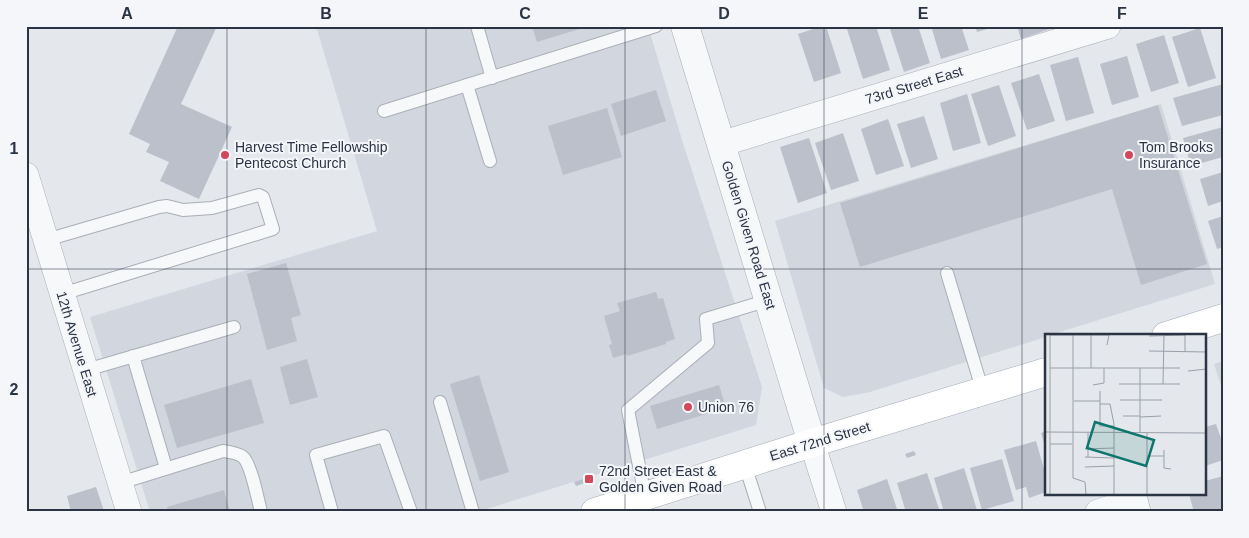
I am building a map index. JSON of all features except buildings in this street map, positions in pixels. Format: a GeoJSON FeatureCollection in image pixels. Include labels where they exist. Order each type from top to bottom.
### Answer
{"type":"FeatureCollection","features":[{"type":"Feature","properties":{"kind":"main road"},"geometry":{"type":"LineString","coordinates":[[1172,334],[1223,318]]}},
{"type":"Feature","properties":{"kind":"main road","name":"East 72nd Street"},"geometry":{"type":"LineString","coordinates":[[595,512],[812,443],[1045,372]]}},
{"type":"Feature","properties":{"kind":"street","name":"Golden Given Road East"},"geometry":{"type":"LineString","coordinates":[[685,26],[812,443]]}},
{"type":"Feature","properties":{"kind":"street","name":"73rd Street East"},"geometry":{"type":"LineString","coordinates":[[721,144],[1108,26]]}},
{"type":"Feature","properties":{"kind":"street","name":"12th Avenue East"},"geometry":{"type":"LineString","coordinates":[[26,175],[30,203],[46,240],[129,512]]}},
{"type":"Feature","properties":{"kind":"street"},"geometry":{"type":"LineString","coordinates":[[812,443],[834,512]]}},
{"type":"Feature","properties":{"kind":"street"},"geometry":{"type":"LineString","coordinates":[[1098,512],[1137,506]]}},
{"type":"Feature","properties":{"kind":"lane"},"geometry":{"type":"LineString","coordinates":[[477,26],[492,78]]}},
{"type":"Feature","properties":{"kind":"lane"},"geometry":{"type":"LineString","coordinates":[[384,111],[656,26]]}},
{"type":"Feature","properties":{"kind":"lane"},"geometry":{"type":"LineString","coordinates":[[467,86],[490,161]]}},
{"type":"Feature","properties":{"kind":"lane"},"geometry":{"type":"LineString","coordinates":[[46,240],[159,207],[167,206],[183,210],[212,208],[259,195],[263,197],[273,229],[62,294]]}},
{"type":"Feature","properties":{"kind":"lane"},"geometry":{"type":"LineString","coordinates":[[947,273],[983,392]]}},
{"type":"Feature","properties":{"kind":"lane"},"geometry":{"type":"LineString","coordinates":[[645,496],[628,410],[708,343],[706,319],[769,300]]}},
{"type":"Feature","properties":{"kind":"lane"},"geometry":{"type":"LineString","coordinates":[[86,370],[234,326]]}},
{"type":"Feature","properties":{"kind":"lane"},"geometry":{"type":"LineString","coordinates":[[133,356],[166,468]]}},
{"type":"Feature","properties":{"kind":"lane"},"geometry":{"type":"LineString","coordinates":[[440,402],[474,512]]}},
{"type":"Feature","properties":{"kind":"lane"},"geometry":{"type":"LineString","coordinates":[[332,512],[316,454],[384,436],[411,512]]}},
{"type":"Feature","properties":{"kind":"lane"},"geometry":{"type":"LineString","coordinates":[[120,483],[223,451],[232,452],[243,457],[248,464],[261,512]]}},
{"type":"Feature","properties":{"kind":"lane"},"geometry":{"type":"LineString","coordinates":[[745,465],[760,512]]}},
{"type":"Feature","properties":{"kind":"shaded area"},"geometry":{"type":"Polygon","coordinates":[[[316,26],[648,26],[682,140],[762,387],[756,425],[477,512],[150,512],[90,317],[377,231],[316,26]]]}},
{"type":"Feature","properties":{"kind":"shaded area"},"geometry":{"type":"Polygon","coordinates":[[[1161,104],[1215,284],[1052,334],[1045,334],[1045,337],[870,392],[843,397],[824,388],[775,221],[1161,104]]]}},
{"type":"Feature","properties":{"kind":"shaded area"},"geometry":{"type":"Polygon","coordinates":[[[1223,361],[1223,391],[1214,364],[1223,361]]]}},
{"type":"Feature","properties":{"kind":"place","name":"Harvest Time Fellowship Pentecost Church"},"geometry":{"type":"Point","coordinates":[225,155]}},
{"type":"Feature","properties":{"kind":"place","name":"Tom Brooks Insurance"},"geometry":{"type":"Point","coordinates":[1129,155]}},
{"type":"Feature","properties":{"kind":"place","name":"Union 76"},"geometry":{"type":"Point","coordinates":[688,407]}},
{"type":"Feature","properties":{"kind":"place","name":"72nd Street East & Golden Given Road"},"geometry":{"type":"Point","coordinates":[589,479]}}]}
